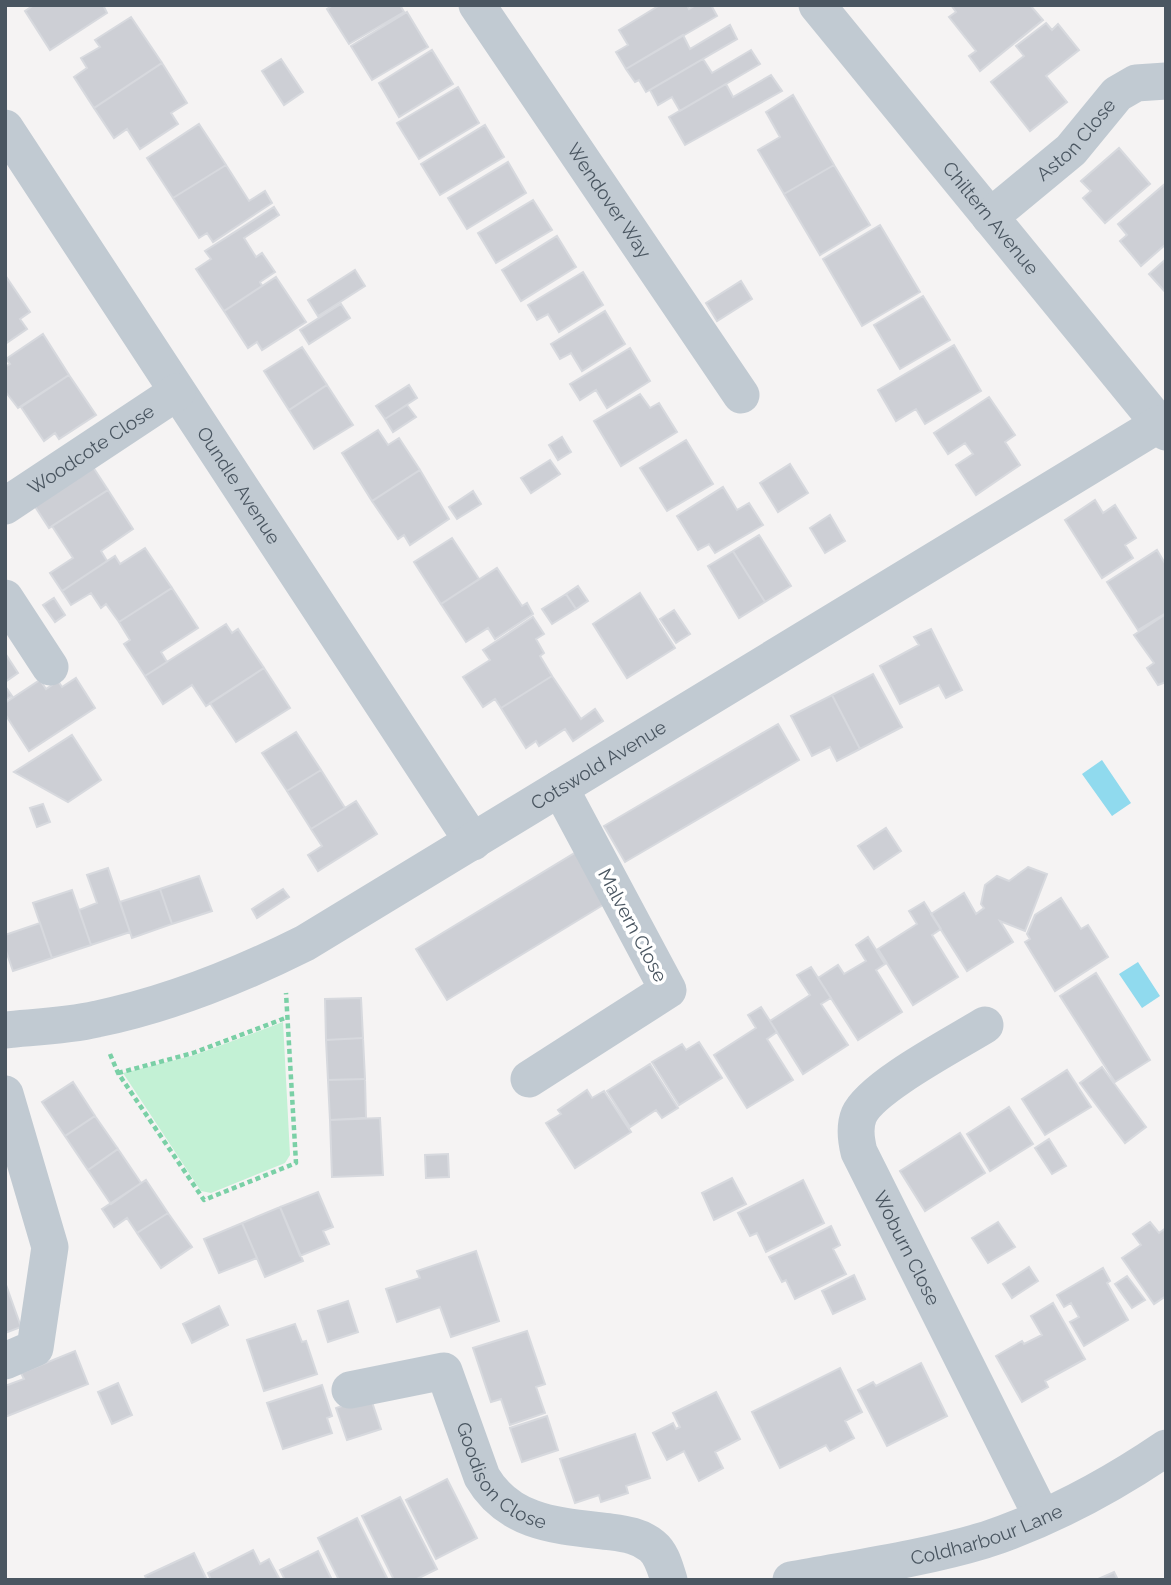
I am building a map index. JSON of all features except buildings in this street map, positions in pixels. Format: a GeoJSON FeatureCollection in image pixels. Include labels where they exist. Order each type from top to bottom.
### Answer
{"type":"FeatureCollection","features":[{"type":"Feature","properties":{"kind":"street","name":"Wendover Way"},"geometry":{"type":"LineString","coordinates":[[477,5],[741,395]]}},
{"type":"Feature","properties":{"kind":"street","name":"Chiltern Avenue"},"geometry":{"type":"LineString","coordinates":[[817,5],[1162,428]]}},
{"type":"Feature","properties":{"kind":"street","name":"Aston Close"},"geometry":{"type":"LineString","coordinates":[[990,217],[1071,150],[1117,94],[1136,83],[1166,80]]}},
{"type":"Feature","properties":{"kind":"street","name":"Oundle Avenue"},"geometry":{"type":"LineString","coordinates":[[5,128],[472,842]]}},
{"type":"Feature","properties":{"kind":"street","name":"Woodcote Close"},"geometry":{"type":"LineString","coordinates":[[5,506],[177,392]]}},
{"type":"Feature","properties":{"kind":"street","name":"Cotswold Avenue"},"geometry":{"type":"LineString","coordinates":[[5,1030],[96,1020],[179,998],[284,954],[1162,428]]}},
{"type":"Feature","properties":{"kind":"street"},"geometry":{"type":"LineString","coordinates":[[5,598],[50,667]]}},
{"type":"Feature","properties":{"kind":"street","name":"Malvern Close"},"geometry":{"type":"LineString","coordinates":[[529,1079],[668,990],[560,788]]}},
{"type":"Feature","properties":{"kind":"street","name":"Woburn Close"},"geometry":{"type":"LineString","coordinates":[[985,1025],[872,1096],[858,1116],[856,1140],[859,1152],[1042,1517]]}},
{"type":"Feature","properties":{"kind":"street"},"geometry":{"type":"LineString","coordinates":[[5,1094],[50,1247],[35,1348],[5,1361]]}},
{"type":"Feature","properties":{"kind":"street","name":"Goodison Close"},"geometry":{"type":"LineString","coordinates":[[350,1390],[444,1371],[482,1477],[491,1492],[505,1506],[523,1517],[553,1525],[640,1538],[654,1547],[669,1580]]}},
{"type":"Feature","properties":{"kind":"street","name":"Coldharbour Lane"},"geometry":{"type":"LineString","coordinates":[[791,1580],[871,1566],[984,1540],[1089,1495],[1166,1448]]}},
{"type":"Feature","properties":{"kind":"path"},"geometry":{"type":"LineString","coordinates":[[96,1020],[118,1073],[204,1199],[296,1163],[284,954]]}},
{"type":"Feature","properties":{"kind":"path"},"geometry":{"type":"LineString","coordinates":[[118,1073],[193,1053],[288,1017]]}},
{"type":"Feature","properties":{"kind":"green space"},"geometry":{"type":"Polygon","coordinates":[[[283,1022],[290,1155],[285,1163],[211,1193],[201,1191],[123,1073],[195,1055],[283,1022]]]}},
{"type":"Feature","properties":{"kind":"water"},"geometry":{"type":"Polygon","coordinates":[[[1102,760],[1131,803],[1112,816],[1082,774],[1102,760]]]}},
{"type":"Feature","properties":{"kind":"water"},"geometry":{"type":"Polygon","coordinates":[[[1138,962],[1160,996],[1142,1008],[1119,974],[1138,962]]]}}]}
